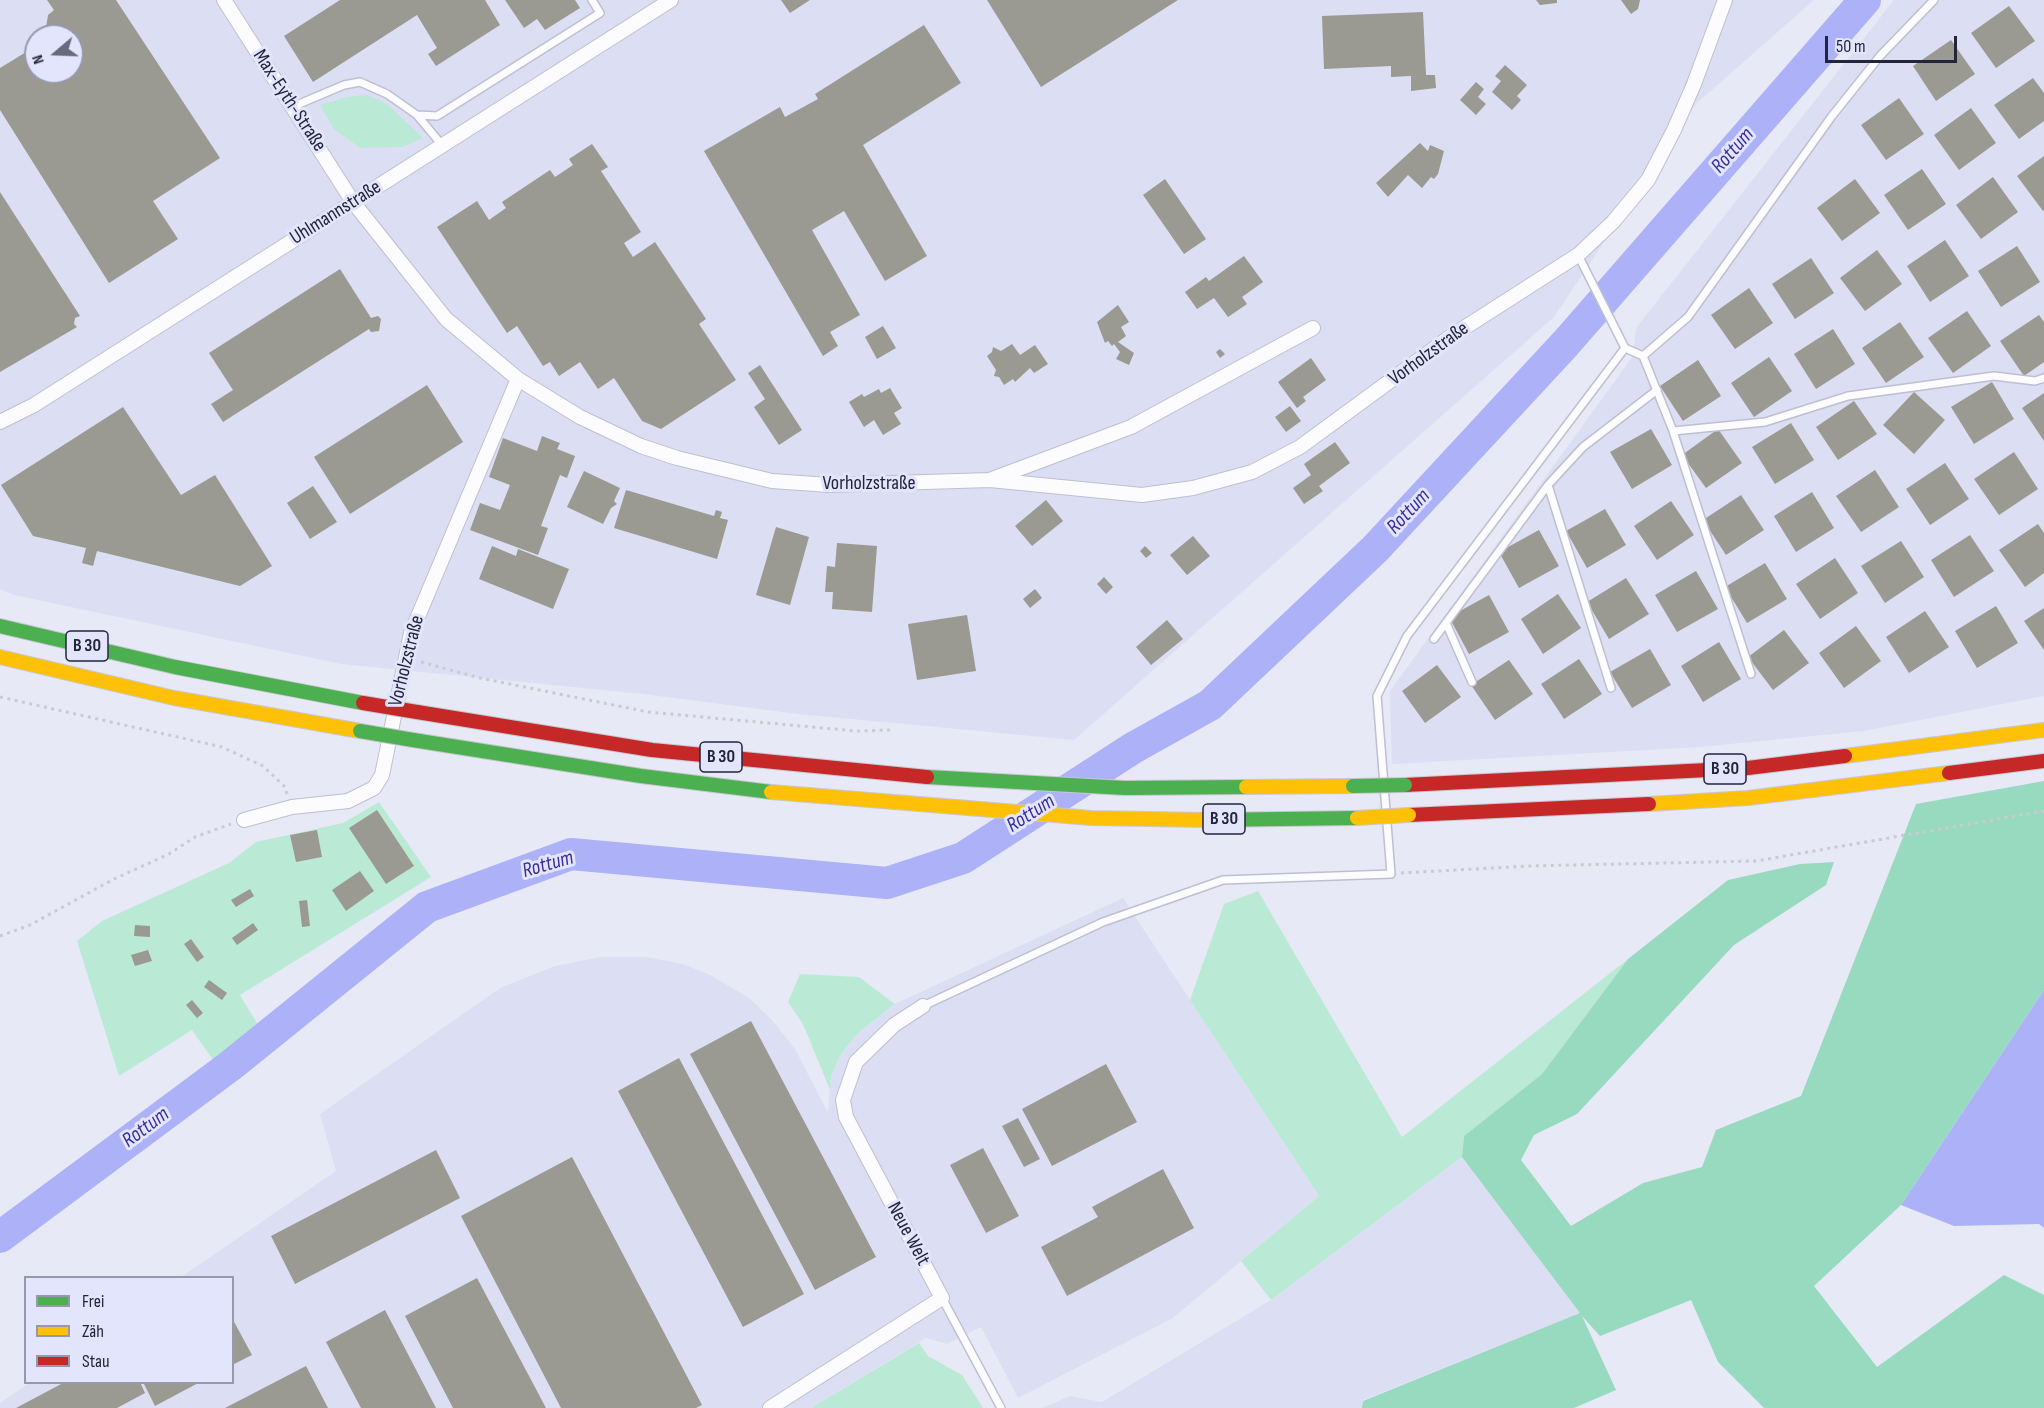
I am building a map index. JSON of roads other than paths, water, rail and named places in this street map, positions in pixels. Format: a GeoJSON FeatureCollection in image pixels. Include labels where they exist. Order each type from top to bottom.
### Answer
{"type":"FeatureCollection","features":[{"type":"Feature","properties":{"kind":"highway","name":"B 30"},"geometry":{"type":"LineString","coordinates":[[0,626],[175,667],[363,703],[652,750],[958,780],[1125,788],[1405,785],[1748,768],[2044,730]]}},
{"type":"Feature","properties":{"kind":"highway","name":"B 30"},"geometry":{"type":"LineString","coordinates":[[0,657],[174,698],[413,740],[641,776],[759,790],[1091,818],[1198,820],[1357,818],[1555,810],[1748,798],[2044,762]]}},
{"type":"Feature","properties":{"kind":"street","name":"Max-Eyth-Straße"},"geometry":{"type":"LineString","coordinates":[[224,0],[353,202]]}},
{"type":"Feature","properties":{"kind":"street","name":"Uhlmannstraße"},"geometry":{"type":"LineString","coordinates":[[0,422],[34,405],[671,0]]}},
{"type":"Feature","properties":{"kind":"street","name":"Vorholzstraße"},"geometry":{"type":"LineString","coordinates":[[353,202],[386,247],[446,319],[518,379],[580,417],[641,446],[726,471],[772,481],[829,485],[990,480],[1142,495],[1193,488],[1252,472],[1300,447],[1450,337],[1578,255],[1613,222],[1648,180],[1694,84],[1725,0]]}},
{"type":"Feature","properties":{"kind":"street","name":"Vorholzstraße"},"geometry":{"type":"LineString","coordinates":[[990,480],[1131,427],[1312,328]]}},
{"type":"Feature","properties":{"kind":"street","name":"Vorholzstraße"},"geometry":{"type":"LineString","coordinates":[[244,820],[292,807],[348,801],[374,788],[382,775],[405,657],[420,610],[518,379]]}},
{"type":"Feature","properties":{"kind":"street","name":"Neue Welt"},"geometry":{"type":"LineString","coordinates":[[923,1006],[894,1025],[856,1062],[843,1100],[846,1117],[942,1298]]}},
{"type":"Feature","properties":{"kind":"street"},"geometry":{"type":"LineString","coordinates":[[770,1408],[942,1298]]}},
{"type":"Feature","properties":{"kind":"lane"},"geometry":{"type":"LineString","coordinates":[[417,115],[437,116],[600,13],[592,0]]}},
{"type":"Feature","properties":{"kind":"lane"},"geometry":{"type":"LineString","coordinates":[[1643,356],[1688,317],[1832,116],[1880,56],[1934,0]]}},
{"type":"Feature","properties":{"kind":"lane"},"geometry":{"type":"LineString","coordinates":[[292,107],[344,85],[360,82],[387,94],[417,115],[442,146]]}},
{"type":"Feature","properties":{"kind":"lane"},"geometry":{"type":"LineString","coordinates":[[1578,255],[1625,348],[1643,356],[1673,430],[1751,674]]}},
{"type":"Feature","properties":{"kind":"lane"},"geometry":{"type":"LineString","coordinates":[[923,1006],[1103,922],[1223,880],[1390,874],[1377,696],[1407,636],[1625,348]]}},
{"type":"Feature","properties":{"kind":"lane"},"geometry":{"type":"LineString","coordinates":[[1673,430],[1765,422],[1848,396],[1994,376],[2035,381],[2044,378]]}},
{"type":"Feature","properties":{"kind":"lane"},"geometry":{"type":"LineString","coordinates":[[1434,639],[1548,485],[1583,447],[1657,390]]}},
{"type":"Feature","properties":{"kind":"lane"},"geometry":{"type":"LineString","coordinates":[[1548,485],[1611,688]]}},
{"type":"Feature","properties":{"kind":"lane"},"geometry":{"type":"LineString","coordinates":[[1446,624],[1472,682]]}},
{"type":"Feature","properties":{"kind":"lane"},"geometry":{"type":"LineString","coordinates":[[942,1298],[1000,1408]]}},
{"type":"Feature","properties":{"kind":"water"},"geometry":{"type":"Polygon","coordinates":[[[2044,990],[2044,1228],[2039,1224],[1954,1226],[1901,1205],[2044,990]]]}},
{"type":"Feature","properties":{"kind":"waterway","name":"Rottum"},"geometry":{"type":"LineString","coordinates":[[0,1237],[230,1066],[427,907],[571,854],[887,883],[963,858],[1133,748],[1210,705],[1375,549],[1566,343],[1865,0]]}}]}
